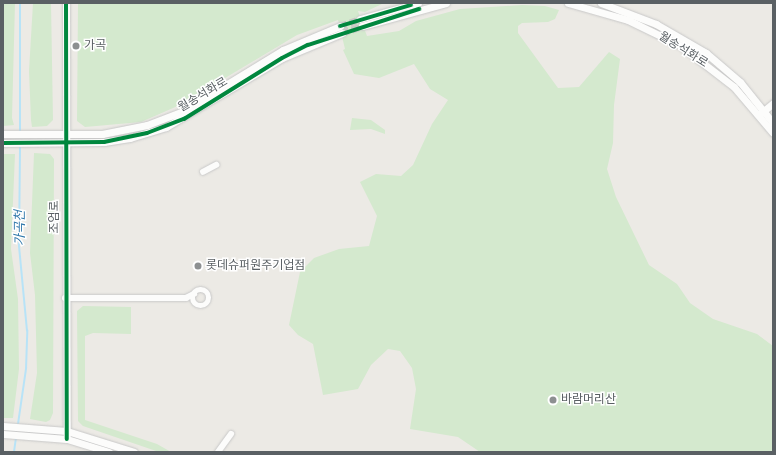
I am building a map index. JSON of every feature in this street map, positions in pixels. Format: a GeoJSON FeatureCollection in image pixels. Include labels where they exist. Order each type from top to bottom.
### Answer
{"type":"FeatureCollection","features":[{"type":"Feature","properties":{"kind":"street","name":"조엄로"},"geometry":{"type":"LineString","coordinates":[[66,3],[65,298],[67,439]]}},
{"type":"Feature","properties":{"kind":"street"},"geometry":{"type":"LineString","coordinates":[[397,8],[403,3]]}},
{"type":"Feature","properties":{"kind":"street"},"geometry":{"type":"LineString","coordinates":[[418,5],[361,23],[397,8],[418,5],[446,3]]}},
{"type":"Feature","properties":{"kind":"street","name":"월송석화로"},"geometry":{"type":"LineString","coordinates":[[568,3],[628,20],[680,46],[734,87],[773,123]]}},
{"type":"Feature","properties":{"kind":"street","name":"월송석화로"},"geometry":{"type":"LineString","coordinates":[[601,3],[656,24],[706,54],[740,82],[773,133]]}},
{"type":"Feature","properties":{"kind":"street","name":"월송석화로"},"geometry":{"type":"LineString","coordinates":[[49,139],[66,143],[130,138],[166,127],[185,113],[283,50],[340,26]]}},
{"type":"Feature","properties":{"kind":"street","name":"월송석화로"},"geometry":{"type":"LineString","coordinates":[[49,139],[66,135],[127,131],[185,113],[282,58],[342,33]]}},
{"type":"Feature","properties":{"kind":"street"},"geometry":{"type":"LineString","coordinates":[[761,113],[773,103]]}},
{"type":"Feature","properties":{"kind":"street"},"geometry":{"type":"LineString","coordinates":[[6,134],[49,139]]}},
{"type":"Feature","properties":{"kind":"street"},"geometry":{"type":"LineString","coordinates":[[6,143],[49,139]]}},
{"type":"Feature","properties":{"kind":"street"},"geometry":{"type":"LineString","coordinates":[[203,172],[216,164]]}},
{"type":"Feature","properties":{"kind":"street"},"geometry":{"type":"LineString","coordinates":[[65,298],[186,298],[203,290],[209,298],[203,306],[186,298]]}},
{"type":"Feature","properties":{"kind":"street"},"geometry":{"type":"LineString","coordinates":[[193,302],[194,294]]}},
{"type":"Feature","properties":{"kind":"street"},"geometry":{"type":"LineString","coordinates":[[3,426],[67,431],[134,452]]}},
{"type":"Feature","properties":{"kind":"street"},"geometry":{"type":"LineString","coordinates":[[3,434],[67,439],[109,452]]}},
{"type":"Feature","properties":{"kind":"street"},"geometry":{"type":"LineString","coordinates":[[218,452],[231,434]]}},
{"type":"Feature","properties":{"kind":"green space"},"geometry":{"type":"Polygon","coordinates":[[[3,3],[15,3],[12,118],[14,125],[3,126],[3,3]]]}},
{"type":"Feature","properties":{"kind":"green space"},"geometry":{"type":"Polygon","coordinates":[[[33,3],[51,3],[53,120],[47,126],[32,127],[29,71],[33,3]]]}},
{"type":"Feature","properties":{"kind":"green space"},"geometry":{"type":"Polygon","coordinates":[[[78,3],[384,3],[365,12],[358,11],[367,36],[399,31],[416,21],[460,9],[522,5],[545,6],[559,10],[555,19],[548,22],[522,23],[518,26],[518,33],[558,88],[579,87],[609,52],[620,59],[614,105],[613,143],[607,169],[616,197],[649,265],[677,284],[690,303],[713,319],[757,334],[773,346],[773,452],[480,452],[458,437],[410,429],[416,389],[412,368],[400,351],[388,349],[371,365],[358,389],[323,395],[313,344],[298,335],[289,325],[300,272],[314,258],[339,249],[369,246],[377,216],[360,182],[376,174],[401,176],[413,165],[432,124],[448,100],[430,89],[414,64],[379,78],[354,74],[343,50],[345,49],[338,20],[297,35],[180,105],[141,122],[85,127],[77,121],[78,3]]]}},
{"type":"Feature","properties":{"kind":"green space"},"geometry":{"type":"Polygon","coordinates":[[[352,118],[371,120],[385,130],[385,134],[371,129],[350,130],[352,118]]]}},
{"type":"Feature","properties":{"kind":"green space"},"geometry":{"type":"Polygon","coordinates":[[[34,153],[50,154],[54,159],[53,413],[50,420],[46,422],[30,419],[37,373],[35,295],[30,253],[34,153]]]}},
{"type":"Feature","properties":{"kind":"green space"},"geometry":{"type":"Polygon","coordinates":[[[3,154],[15,154],[11,249],[18,299],[19,369],[13,418],[3,418],[3,154]]]}},
{"type":"Feature","properties":{"kind":"green space"},"geometry":{"type":"Polygon","coordinates":[[[83,306],[131,307],[131,334],[93,333],[85,336],[85,420],[157,444],[171,452],[159,452],[83,426],[78,421],[77,311],[83,306]]]}},
{"type":"Feature","properties":{"kind":"waterway","name":"가곡천"},"geometry":{"type":"LineString","coordinates":[[20,3],[20,131]]}},
{"type":"Feature","properties":{"kind":"waterway","name":"가곡천"},"geometry":{"type":"LineString","coordinates":[[18,424],[26,369],[27,331],[19,246],[20,145]]}},
{"type":"Feature","properties":{"kind":"waterway","name":"가곡천"},"geometry":{"type":"LineString","coordinates":[[14,452],[16,438]]}},
{"type":"Feature","properties":{"kind":"tunnel"},"geometry":{"type":"LineString","coordinates":[[340,26],[360,19]]}},
{"type":"Feature","properties":{"kind":"tunnel"},"geometry":{"type":"LineString","coordinates":[[342,33],[362,26]]}},
{"type":"Feature","properties":{"kind":"cycle path"},"geometry":{"type":"LineString","coordinates":[[66,3],[67,439]]}},
{"type":"Feature","properties":{"kind":"cycle path"},"geometry":{"type":"LineString","coordinates":[[340,26],[411,5]]}},
{"type":"Feature","properties":{"kind":"cycle path"},"geometry":{"type":"LineString","coordinates":[[3,143],[104,142],[147,133],[184,119],[282,58],[308,45],[419,9]]}},
{"type":"Feature","properties":{"kind":"place","name":"가곡"},"geometry":{"type":"Point","coordinates":[76,46]}},
{"type":"Feature","properties":{"kind":"place","name":"롯데슈퍼원주기업점"},"geometry":{"type":"Point","coordinates":[198,266]}},
{"type":"Feature","properties":{"kind":"place","name":"바람머리산"},"geometry":{"type":"Point","coordinates":[553,400]}}]}
